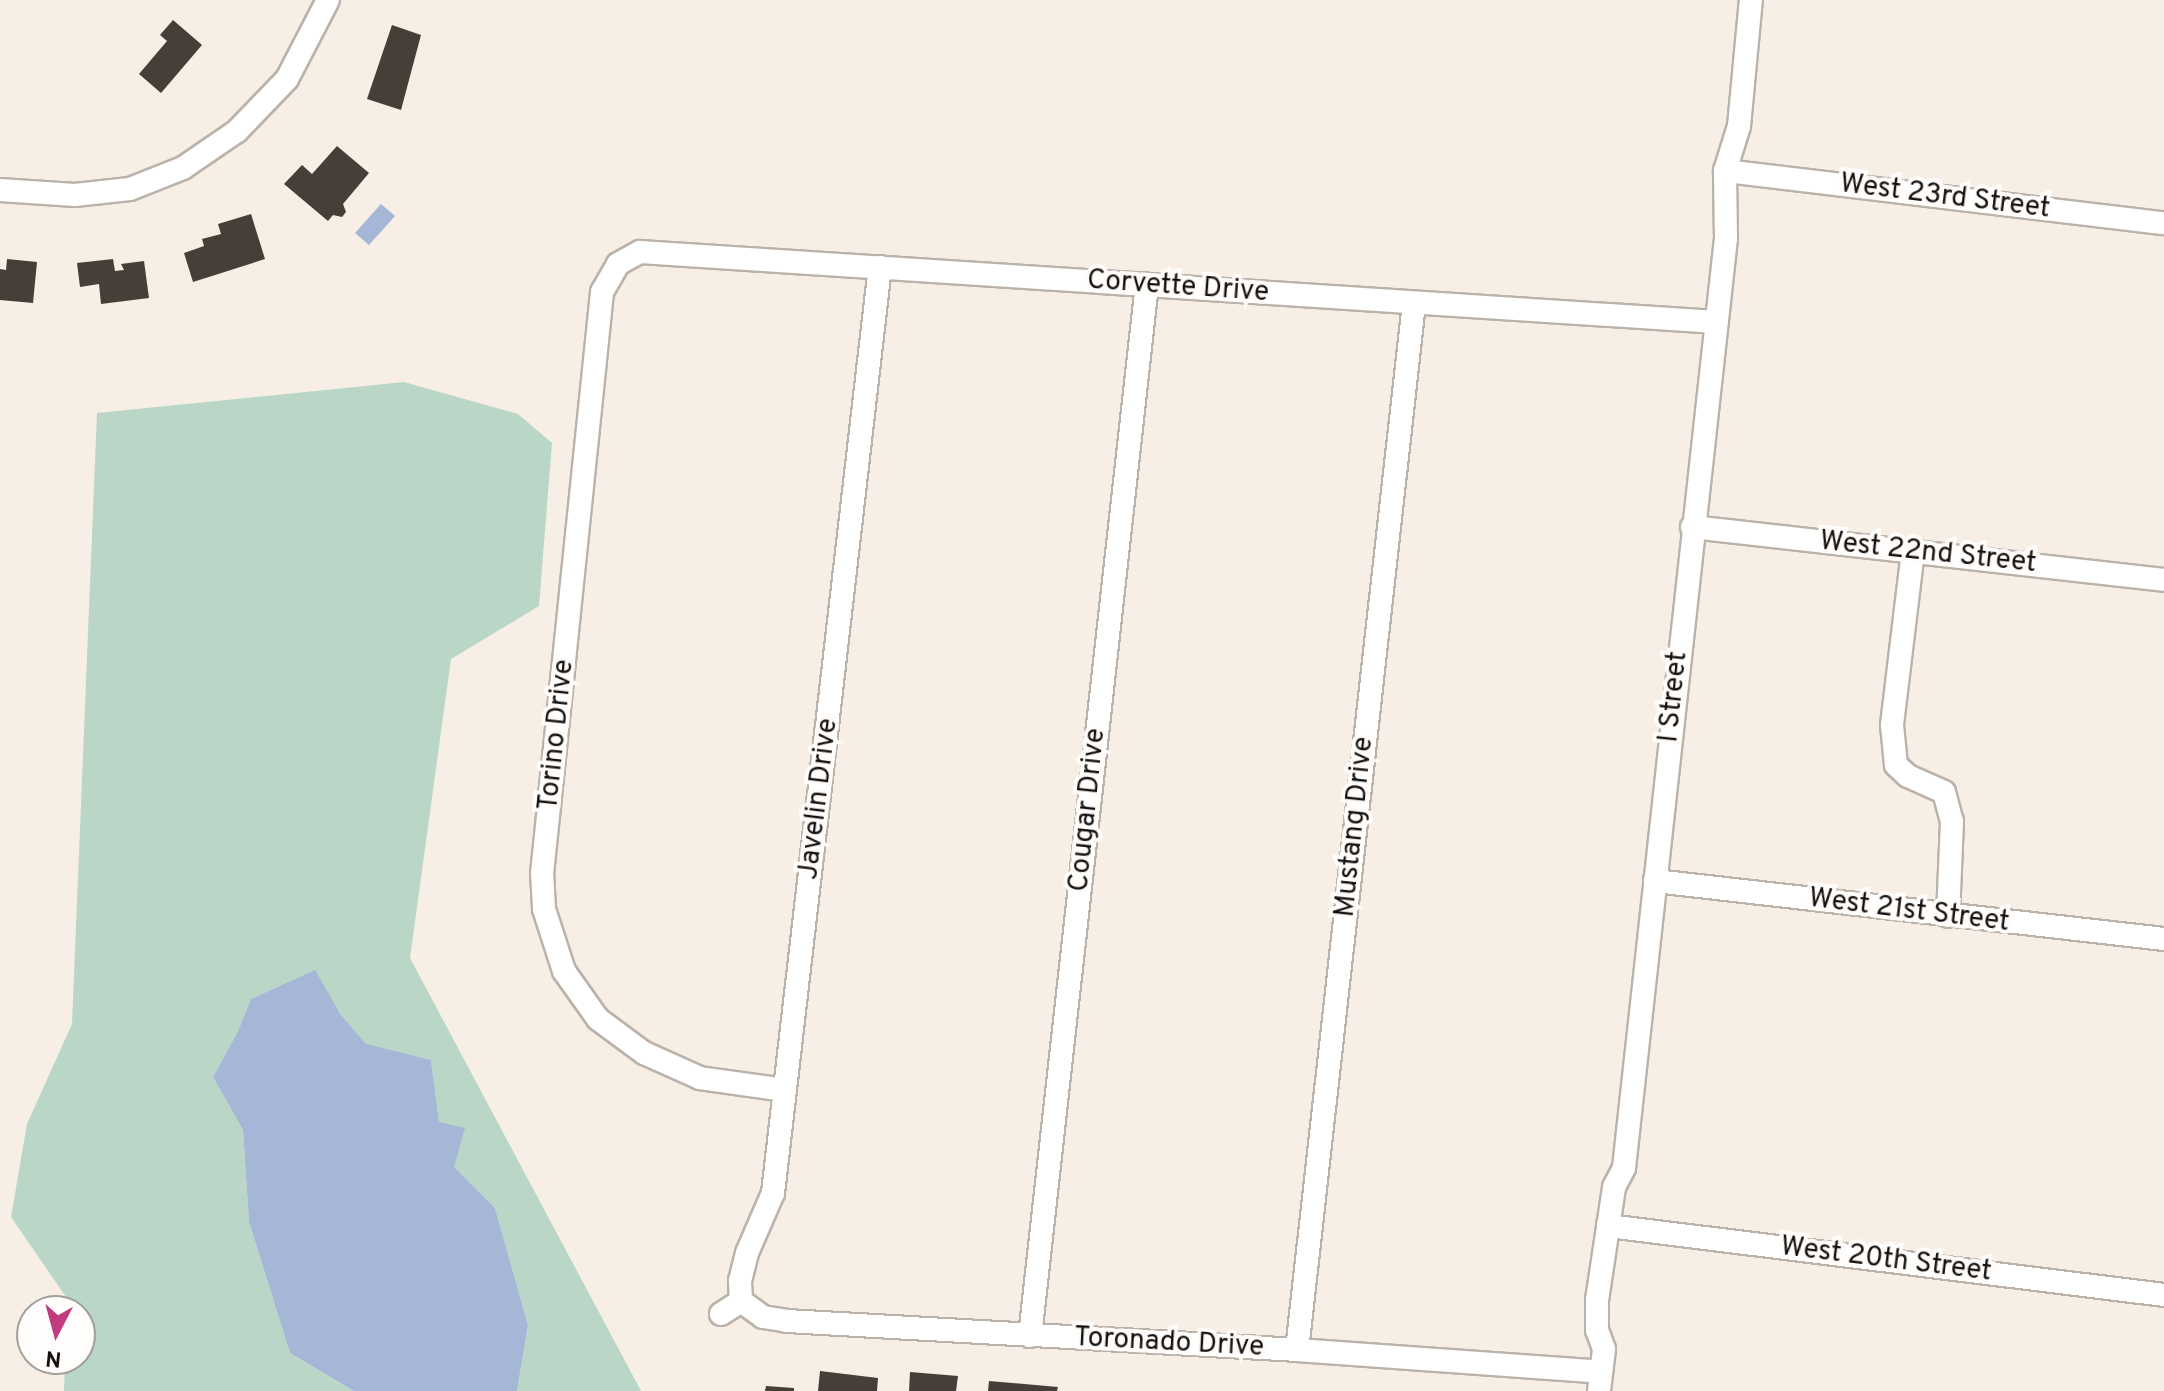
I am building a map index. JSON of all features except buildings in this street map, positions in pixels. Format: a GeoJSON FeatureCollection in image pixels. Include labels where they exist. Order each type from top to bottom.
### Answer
{"type":"FeatureCollection","features":[{"type":"Feature","properties":{"kind":"street"},"geometry":{"type":"LineString","coordinates":[[0,190],[75,195],[130,189],[183,168],[237,131],[287,79],[328,0]]}},
{"type":"Feature","properties":{"kind":"street","name":"I Street"},"geometry":{"type":"LineString","coordinates":[[1600,1382],[1604,1349],[1597,1330],[1597,1300],[1614,1187],[1624,1168],[1726,238],[1725,171],[1739,126],[1751,0]]}},
{"type":"Feature","properties":{"kind":"street","name":"West 23rd Street"},"geometry":{"type":"LineString","coordinates":[[1725,171],[2164,223]]}},
{"type":"Feature","properties":{"kind":"street","name":"Corvette Drive"},"geometry":{"type":"LineString","coordinates":[[640,252],[1717,322]]}},
{"type":"Feature","properties":{"kind":"street","name":"Torino Drive"},"geometry":{"type":"LineString","coordinates":[[640,252],[618,264],[602,292],[542,874],[544,909],[564,971],[598,1019],[644,1053],[700,1078],[785,1090]]}},
{"type":"Feature","properties":{"kind":"street","name":"Javelin Drive"},"geometry":{"type":"LineString","coordinates":[[741,1301],[740,1281],[747,1253],[773,1193],[880,267]]}},
{"type":"Feature","properties":{"kind":"street","name":"Cougar Drive"},"geometry":{"type":"LineString","coordinates":[[1030,1336],[1147,284]]}},
{"type":"Feature","properties":{"kind":"street","name":"Mustang Drive"},"geometry":{"type":"LineString","coordinates":[[1297,1350],[1414,304]]}},
{"type":"Feature","properties":{"kind":"street","name":"West 22nd Street"},"geometry":{"type":"LineString","coordinates":[[1692,527],[2164,580]]}},
{"type":"Feature","properties":{"kind":"street"},"geometry":{"type":"LineString","coordinates":[[1913,551],[1893,738],[1896,765],[1908,776],[1944,792],[1952,821],[1948,916]]}},
{"type":"Feature","properties":{"kind":"street","name":"West 21st Street"},"geometry":{"type":"LineString","coordinates":[[1655,881],[2164,939]]}},
{"type":"Feature","properties":{"kind":"street","name":"West 20th Street"},"geometry":{"type":"LineString","coordinates":[[1608,1226],[2164,1295]]}},
{"type":"Feature","properties":{"kind":"street"},"geometry":{"type":"LineString","coordinates":[[721,1314],[741,1301]]}},
{"type":"Feature","properties":{"kind":"street","name":"Toronado Drive"},"geometry":{"type":"LineString","coordinates":[[741,1301],[763,1317],[787,1321],[1297,1350],[1600,1382]]}},
{"type":"Feature","properties":{"kind":"green space"},"geometry":{"type":"Polygon","coordinates":[[[404,382],[518,414],[552,443],[539,606],[451,659],[410,958],[641,1391],[517,1391],[528,1325],[495,1208],[453,1167],[439,1123],[431,1060],[366,1045],[341,1015],[315,971],[251,999],[213,1077],[243,1130],[249,1222],[290,1353],[354,1391],[64,1391],[64,1375],[96,1375],[96,1295],[65,1295],[11,1217],[27,1124],[72,1024],[97,413],[404,382]]]}},
{"type":"Feature","properties":{"kind":"water"},"geometry":{"type":"Polygon","coordinates":[[[381,204],[395,216],[369,245],[355,233],[381,204]]]}},
{"type":"Feature","properties":{"kind":"water"},"geometry":{"type":"Polygon","coordinates":[[[315,970],[341,1015],[366,1044],[431,1060],[439,1122],[465,1128],[454,1167],[495,1208],[528,1325],[517,1391],[354,1391],[290,1353],[249,1222],[243,1130],[213,1077],[251,999],[315,970]]]}}]}
